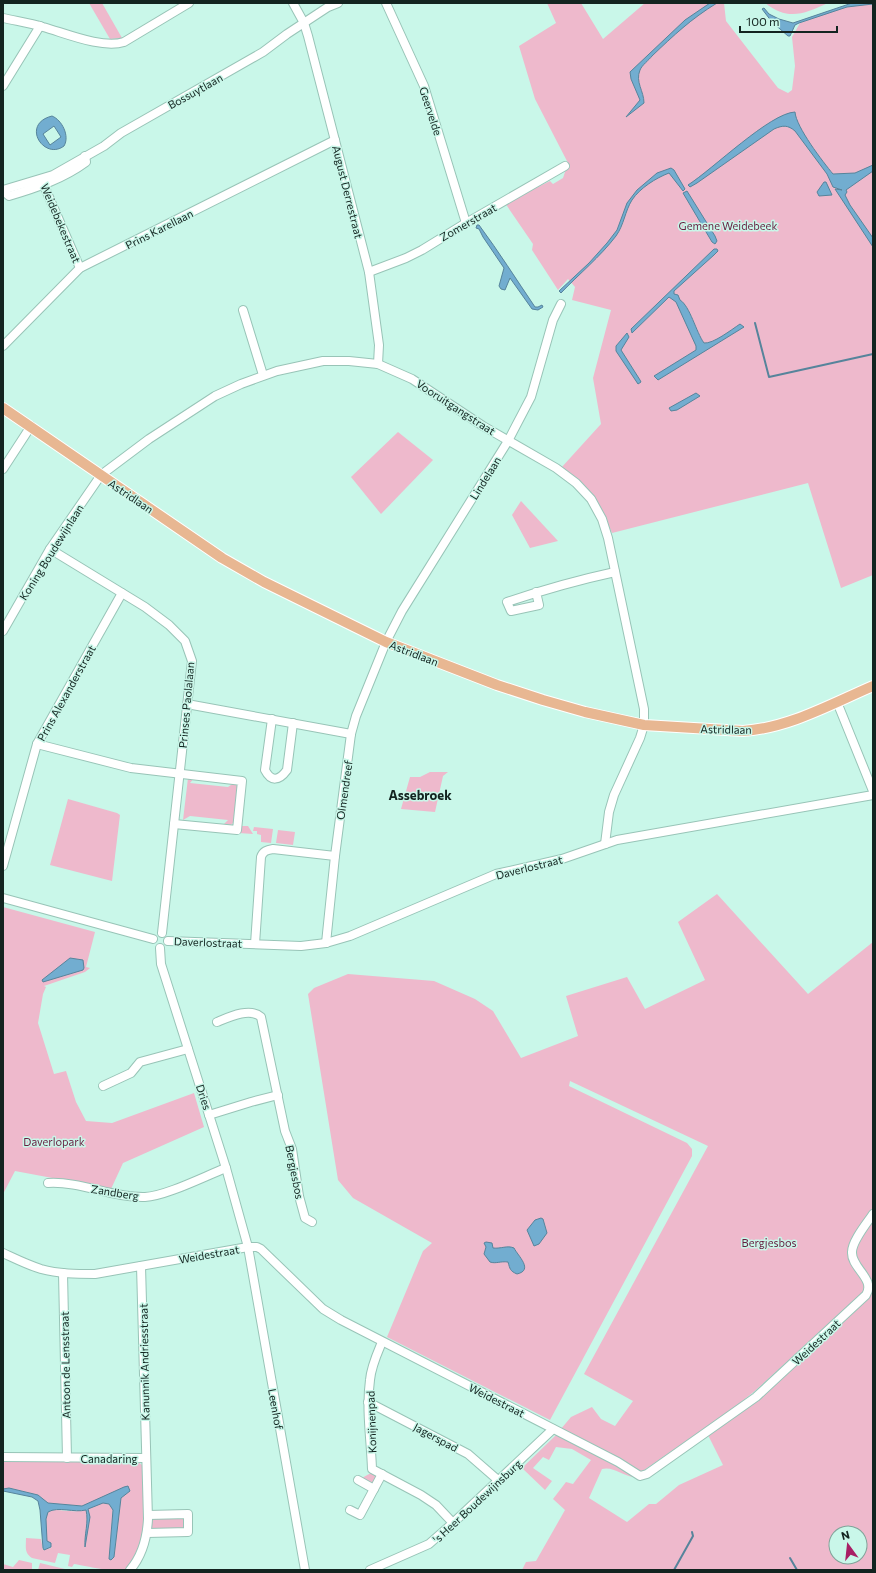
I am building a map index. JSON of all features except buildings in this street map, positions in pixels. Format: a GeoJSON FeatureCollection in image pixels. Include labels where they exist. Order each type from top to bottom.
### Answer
{"type":"FeatureCollection","features":[{"type":"Feature","properties":{"kind":"main road","name":"Astridlaan"},"geometry":{"type":"LineString","coordinates":[[3,408],[222,558],[264,582],[386,642],[497,685],[543,700],[585,712],[644,725],[743,731],[757,730],[791,721],[873,686]]}},
{"type":"Feature","properties":{"kind":"street"},"geometry":{"type":"LineString","coordinates":[[3,18],[40,26],[101,43],[117,44],[124,42],[189,3]]}},
{"type":"Feature","properties":{"kind":"street","name":"August Derrestraat"},"geometry":{"type":"LineString","coordinates":[[293,3],[304,23],[369,272],[379,345],[378,364]]}},
{"type":"Feature","properties":{"kind":"street","name":"Bossuytlaan"},"geometry":{"type":"LineString","coordinates":[[3,190],[42,182],[104,146],[121,133],[263,52],[304,23],[338,3]]}},
{"type":"Feature","properties":{"kind":"street","name":"Geervelde"},"geometry":{"type":"LineString","coordinates":[[386,3],[424,86],[466,223]]}},
{"type":"Feature","properties":{"kind":"street"},"geometry":{"type":"LineString","coordinates":[[3,86],[40,26]]}},
{"type":"Feature","properties":{"kind":"street","name":"Prins Karellaan"},"geometry":{"type":"LineString","coordinates":[[3,346],[80,268],[335,140]]}},
{"type":"Feature","properties":{"kind":"street","name":"Zomerstraat"},"geometry":{"type":"LineString","coordinates":[[369,272],[406,258],[565,166]]}},
{"type":"Feature","properties":{"kind":"street","name":"Weidebekestraat"},"geometry":{"type":"LineString","coordinates":[[42,182],[80,268]]}},
{"type":"Feature","properties":{"kind":"street","name":"Lindelaan"},"geometry":{"type":"LineString","coordinates":[[386,642],[402,611],[508,441],[531,397],[553,320],[561,304]]}},
{"type":"Feature","properties":{"kind":"street"},"geometry":{"type":"LineString","coordinates":[[243,310],[263,375]]}},
{"type":"Feature","properties":{"kind":"street","name":"Vooruitgangstraat"},"geometry":{"type":"LineString","coordinates":[[101,475],[149,439],[196,408],[235,387],[263,375],[294,366],[323,361],[352,361],[378,364],[412,379],[508,441],[566,474],[591,499],[606,530],[643,702],[644,725]]}},
{"type":"Feature","properties":{"kind":"street"},"geometry":{"type":"LineString","coordinates":[[3,469],[31,426]]}},
{"type":"Feature","properties":{"kind":"street","name":"Koning Boudewijnlaan"},"geometry":{"type":"LineString","coordinates":[[3,631],[50,550],[101,475]]}},
{"type":"Feature","properties":{"kind":"street","name":"Prinses Paolalaan"},"geometry":{"type":"LineString","coordinates":[[50,550],[145,607],[169,625],[185,641],[192,661],[162,933]]}},
{"type":"Feature","properties":{"kind":"street"},"geometry":{"type":"LineString","coordinates":[[536,592],[615,572]]}},
{"type":"Feature","properties":{"kind":"street","name":"Prins Alexanderstraat"},"geometry":{"type":"LineString","coordinates":[[3,866],[37,744],[122,593]]}},
{"type":"Feature","properties":{"kind":"street","name":"Olmendreef"},"geometry":{"type":"LineString","coordinates":[[326,943],[335,856],[351,734],[356,716],[386,642]]}},
{"type":"Feature","properties":{"kind":"street"},"geometry":{"type":"LineString","coordinates":[[836,702],[873,791]]}},
{"type":"Feature","properties":{"kind":"street"},"geometry":{"type":"LineString","coordinates":[[187,704],[351,734]]}},
{"type":"Feature","properties":{"kind":"street"},"geometry":{"type":"LineString","coordinates":[[272,719],[265,770],[273,779],[278,779],[283,776],[286,770],[293,723]]}},
{"type":"Feature","properties":{"kind":"street"},"geometry":{"type":"LineString","coordinates":[[605,844],[609,812],[614,795],[640,738],[644,725]]}},
{"type":"Feature","properties":{"kind":"street"},"geometry":{"type":"LineString","coordinates":[[37,744],[131,768],[242,781],[237,830],[174,824]]}},
{"type":"Feature","properties":{"kind":"street","name":"Daverlostraat"},"geometry":{"type":"LineString","coordinates":[[168,941],[301,946],[326,943],[350,936],[508,870],[562,860],[618,840],[873,795]]}},
{"type":"Feature","properties":{"kind":"street"},"geometry":{"type":"LineString","coordinates":[[255,944],[262,854],[265,851],[273,849],[335,856]]}},
{"type":"Feature","properties":{"kind":"street"},"geometry":{"type":"LineString","coordinates":[[3,898],[153,939]]}},
{"type":"Feature","properties":{"kind":"street"},"geometry":{"type":"LineString","coordinates":[[157,933],[162,933],[167,936],[168,941],[166,946],[160,948],[154,944],[153,939],[157,933]]}},
{"type":"Feature","properties":{"kind":"street","name":"Dries"},"geometry":{"type":"LineString","coordinates":[[160,948],[161,964],[226,1168],[248,1247]]}},
{"type":"Feature","properties":{"kind":"street","name":"Bergjesbos"},"geometry":{"type":"LineString","coordinates":[[217,1022],[229,1017],[247,1013],[257,1014],[260,1017],[285,1131],[292,1149],[299,1196],[305,1218],[312,1222]]}},
{"type":"Feature","properties":{"kind":"street"},"geometry":{"type":"LineString","coordinates":[[103,1086],[131,1073],[140,1062],[188,1049]]}},
{"type":"Feature","properties":{"kind":"street"},"geometry":{"type":"LineString","coordinates":[[209,1115],[278,1095]]}},
{"type":"Feature","properties":{"kind":"street","name":"Zandberg"},"geometry":{"type":"LineString","coordinates":[[48,1183],[60,1182],[145,1197],[155,1196],[226,1168]]}},
{"type":"Feature","properties":{"kind":"street","name":"Weidestraat"},"geometry":{"type":"LineString","coordinates":[[3,1253],[42,1269],[63,1273],[95,1274],[248,1247],[257,1247],[323,1309],[382,1342],[618,1462],[640,1476],[647,1474],[756,1397],[866,1295],[870,1290],[870,1284],[853,1259],[851,1253],[853,1246],[873,1214]]}},
{"type":"Feature","properties":{"kind":"street","name":"Leenhof"},"geometry":{"type":"LineString","coordinates":[[248,1247],[305,1570]]}},
{"type":"Feature","properties":{"kind":"street","name":"Kanunnik Andriesstraat"},"geometry":{"type":"LineString","coordinates":[[141,1266],[146,1458]]}},
{"type":"Feature","properties":{"kind":"street","name":"Antoon de Lensstraat"},"geometry":{"type":"LineString","coordinates":[[63,1273],[67,1458]]}},
{"type":"Feature","properties":{"kind":"street","name":"Konijnenpad"},"geometry":{"type":"LineString","coordinates":[[382,1342],[376,1356],[370,1379],[368,1402],[372,1469],[421,1495],[436,1505],[454,1523]]}},
{"type":"Feature","properties":{"kind":"street","name":"Jagerspad"},"geometry":{"type":"LineString","coordinates":[[368,1402],[468,1454],[499,1481]]}},
{"type":"Feature","properties":{"kind":"street","name":"'s Heer Boudewijnsburg"},"geometry":{"type":"LineString","coordinates":[[370,1570],[429,1544],[454,1523],[553,1429]]}},
{"type":"Feature","properties":{"kind":"street","name":"Canadaring"},"geometry":{"type":"LineString","coordinates":[[3,1457],[146,1458],[148,1515],[147,1533],[140,1556],[130,1570]]}},
{"type":"Feature","properties":{"kind":"street"},"geometry":{"type":"LineString","coordinates":[[350,1510],[360,1515],[382,1474]]}},
{"type":"Feature","properties":{"kind":"street"},"geometry":{"type":"LineString","coordinates":[[358,1480],[374,1489]]}},
{"type":"Feature","properties":{"kind":"street"},"geometry":{"type":"LineString","coordinates":[[147,1533],[188,1532],[188,1514],[148,1515]]}},
{"type":"Feature","properties":{"kind":"green space"},"geometry":{"type":"Polygon","coordinates":[[[89,3],[102,3],[122,38],[110,39],[89,3]]]}},
{"type":"Feature","properties":{"kind":"green space","name":"Gemene Weidebeek"},"geometry":{"type":"Polygon","coordinates":[[[547,3],[581,3],[603,39],[645,3],[724,3],[726,21],[778,88],[788,93],[792,90],[795,66],[792,37],[800,23],[854,3],[873,3],[873,575],[841,588],[808,483],[612,533],[605,517],[561,468],[601,424],[593,378],[611,310],[572,300],[575,287],[568,279],[558,290],[532,250],[533,244],[505,203],[550,181],[553,184],[563,178],[568,163],[535,99],[519,46],[556,23],[547,3]]]}},
{"type":"Feature","properties":{"kind":"green space"},"geometry":{"type":"Polygon","coordinates":[[[765,3],[828,3],[804,13],[789,14],[773,9],[765,3]]]}},
{"type":"Feature","properties":{"kind":"green space"},"geometry":{"type":"Polygon","coordinates":[[[398,432],[433,460],[381,514],[351,477],[398,432]]]}},
{"type":"Feature","properties":{"kind":"green space"},"geometry":{"type":"Polygon","coordinates":[[[521,501],[558,541],[530,548],[512,515],[521,501]]]}},
{"type":"Feature","properties":{"kind":"green space"},"geometry":{"type":"Polygon","coordinates":[[[430,772],[448,772],[443,776],[435,812],[401,809],[410,777],[420,777],[430,772]]]}},
{"type":"Feature","properties":{"kind":"green space"},"geometry":{"type":"Polygon","coordinates":[[[188,778],[194,778],[190,783],[228,787],[234,783],[238,787],[233,823],[231,825],[224,824],[228,820],[190,816],[183,820],[188,778]]]}},
{"type":"Feature","properties":{"kind":"green space"},"geometry":{"type":"Polygon","coordinates":[[[68,799],[120,815],[112,881],[50,865],[68,799]]]}},
{"type":"Feature","properties":{"kind":"green space"},"geometry":{"type":"Polygon","coordinates":[[[240,826],[248,826],[253,834],[239,833],[240,826]]]}},
{"type":"Feature","properties":{"kind":"green space"},"geometry":{"type":"Polygon","coordinates":[[[254,827],[273,829],[271,843],[261,842],[261,835],[257,834],[257,831],[253,831],[254,827]]]}},
{"type":"Feature","properties":{"kind":"green space"},"geometry":{"type":"Polygon","coordinates":[[[278,830],[295,832],[293,845],[276,843],[278,830]]]}},
{"type":"Feature","properties":{"kind":"green space","name":"Bergjesbos"},"geometry":{"type":"Polygon","coordinates":[[[717,894],[808,994],[873,942],[873,1209],[867,1219],[873,1218],[873,1283],[756,1390],[730,1411],[634,1477],[606,1468],[602,1469],[589,1498],[627,1522],[649,1504],[656,1504],[679,1485],[723,1465],[708,1435],[758,1399],[873,1291],[873,1570],[522,1570],[526,1562],[536,1561],[565,1510],[553,1499],[566,1482],[573,1484],[591,1460],[572,1449],[556,1447],[549,1460],[543,1457],[533,1468],[552,1481],[545,1490],[522,1468],[555,1436],[571,1417],[592,1407],[601,1419],[615,1426],[633,1401],[584,1374],[708,1146],[570,1081],[569,1086],[687,1143],[692,1149],[692,1156],[550,1420],[387,1337],[423,1251],[432,1243],[353,1198],[338,1180],[308,994],[314,988],[348,974],[434,981],[475,999],[493,1011],[521,1058],[578,1036],[566,996],[627,977],[645,1009],[705,980],[678,922],[717,894]]]}},
{"type":"Feature","properties":{"kind":"green space","name":"Daverlopark"},"geometry":{"type":"Polygon","coordinates":[[[3,907],[95,932],[86,967],[90,968],[85,972],[44,986],[46,987],[43,994],[38,1023],[54,1074],[66,1071],[76,1102],[86,1121],[112,1123],[194,1093],[204,1127],[123,1163],[111,1189],[15,1171],[3,1194],[3,907]]]}},
{"type":"Feature","properties":{"kind":"green space"},"geometry":{"type":"Polygon","coordinates":[[[3,1461],[138,1462],[142,1465],[144,1505],[143,1528],[138,1550],[130,1567],[121,1571],[74,1564],[72,1567],[68,1566],[70,1555],[58,1553],[55,1563],[29,1556],[26,1550],[26,1538],[41,1539],[43,1550],[51,1548],[51,1544],[47,1541],[45,1527],[45,1521],[48,1513],[56,1510],[81,1511],[105,1502],[113,1508],[109,1559],[114,1557],[121,1498],[127,1493],[97,1500],[82,1506],[48,1503],[38,1495],[9,1488],[3,1489],[3,1461]]]}},
{"type":"Feature","properties":{"kind":"green space"},"geometry":{"type":"Polygon","coordinates":[[[371,1473],[378,1476],[373,1485],[360,1479],[371,1473]]]}},
{"type":"Feature","properties":{"kind":"green space"},"geometry":{"type":"Polygon","coordinates":[[[183,1518],[185,1523],[183,1528],[152,1529],[151,1519],[183,1518]]]}},
{"type":"Feature","properties":{"kind":"green space"},"geometry":{"type":"Polygon","coordinates":[[[19,1560],[32,1563],[32,1570],[3,1570],[3,1564],[13,1567],[19,1560]]]}},
{"type":"Feature","properties":{"kind":"green space"},"geometry":{"type":"Polygon","coordinates":[[[40,1563],[69,1570],[38,1570],[40,1563]]]}},
{"type":"Feature","properties":{"kind":"water"},"geometry":{"type":"Polygon","coordinates":[[[710,3],[717,3],[683,28],[642,66],[639,74],[639,83],[644,103],[626,117],[640,100],[631,79],[630,72],[685,20],[710,3]]]}},
{"type":"Feature","properties":{"kind":"water"},"geometry":{"type":"Polygon","coordinates":[[[852,3],[873,4],[847,7],[799,23],[795,25],[790,36],[788,36],[772,22],[762,9],[764,8],[769,14],[779,19],[793,23],[852,3]]]}},
{"type":"Feature","properties":{"kind":"water"},"geometry":{"type":"Polygon","coordinates":[[[795,112],[805,135],[833,174],[855,173],[873,165],[873,171],[846,190],[847,192],[845,195],[850,205],[873,238],[873,247],[835,189],[842,190],[833,187],[827,174],[795,131],[788,127],[783,126],[774,129],[697,183],[690,187],[688,185],[757,131],[784,115],[795,112]]]}},
{"type":"Feature","properties":{"kind":"water"},"geometry":{"type":"Polygon","coordinates":[[[52,116],[59,121],[64,129],[66,138],[64,146],[56,149],[49,149],[38,140],[36,133],[38,126],[43,120],[52,116]],[[54,126],[43,134],[50,145],[61,137],[54,126]]]}},
{"type":"Feature","properties":{"kind":"water"},"geometry":{"type":"Polygon","coordinates":[[[671,168],[674,170],[685,189],[683,191],[669,173],[644,188],[632,200],[621,227],[610,244],[561,293],[559,291],[589,263],[617,230],[627,203],[637,190],[657,173],[671,168]]]}},
{"type":"Feature","properties":{"kind":"water"},"geometry":{"type":"Polygon","coordinates":[[[824,182],[826,182],[832,195],[819,196],[817,192],[824,182]]]}},
{"type":"Feature","properties":{"kind":"water"},"geometry":{"type":"Polygon","coordinates":[[[687,191],[715,236],[717,241],[715,244],[712,242],[683,193],[687,191]]]}},
{"type":"Feature","properties":{"kind":"water"},"geometry":{"type":"Polygon","coordinates":[[[477,225],[479,225],[535,307],[542,305],[543,307],[538,310],[532,309],[510,278],[505,290],[501,289],[499,286],[504,268],[479,229],[476,228],[477,225]]]}},
{"type":"Feature","properties":{"kind":"water"},"geometry":{"type":"Polygon","coordinates":[[[714,249],[717,249],[718,251],[674,291],[674,294],[678,295],[680,300],[684,303],[704,343],[717,339],[740,324],[744,327],[658,380],[654,376],[696,350],[696,346],[676,302],[669,297],[632,333],[631,329],[714,249]]]}},
{"type":"Feature","properties":{"kind":"water"},"geometry":{"type":"Polygon","coordinates":[[[627,333],[629,337],[621,350],[641,382],[638,384],[616,351],[616,346],[627,333]]]}},
{"type":"Feature","properties":{"kind":"water"},"geometry":{"type":"Polygon","coordinates":[[[696,393],[700,396],[677,410],[671,411],[669,408],[696,393]]]}},
{"type":"Feature","properties":{"kind":"water"},"geometry":{"type":"Polygon","coordinates":[[[70,958],[83,960],[83,970],[43,982],[42,980],[70,958]]]}},
{"type":"Feature","properties":{"kind":"water"},"geometry":{"type":"Polygon","coordinates":[[[541,1218],[543,1219],[547,1233],[539,1244],[534,1246],[527,1230],[535,1220],[541,1218]]]}},
{"type":"Feature","properties":{"kind":"water"},"geometry":{"type":"Polygon","coordinates":[[[484,1243],[492,1243],[493,1248],[514,1248],[525,1266],[522,1272],[517,1274],[513,1272],[508,1262],[490,1262],[484,1254],[486,1247],[484,1243]]]}},
{"type":"Feature","properties":{"kind":"water"},"geometry":{"type":"Polygon","coordinates":[[[128,1486],[130,1491],[121,1498],[114,1557],[111,1560],[109,1559],[113,1510],[109,1504],[103,1503],[88,1509],[90,1517],[85,1547],[87,1519],[86,1510],[52,1510],[48,1512],[46,1519],[47,1541],[51,1543],[51,1547],[44,1550],[38,1501],[32,1497],[3,1491],[3,1489],[9,1488],[38,1495],[48,1503],[82,1506],[128,1486]]]}},
{"type":"Feature","properties":{"kind":"waterway"},"geometry":{"type":"LineString","coordinates":[[755,323],[769,377],[873,354]]}},
{"type":"Feature","properties":{"kind":"waterway"},"geometry":{"type":"LineString","coordinates":[[674,1570],[693,1536],[692,1532]]}},
{"type":"Feature","properties":{"kind":"waterway"},"geometry":{"type":"LineString","coordinates":[[790,1558],[797,1570]]}},
{"type":"Feature","properties":{"kind":"district","name":"Assebroek"},"geometry":{"type":"Point","coordinates":[420,795]}}]}
